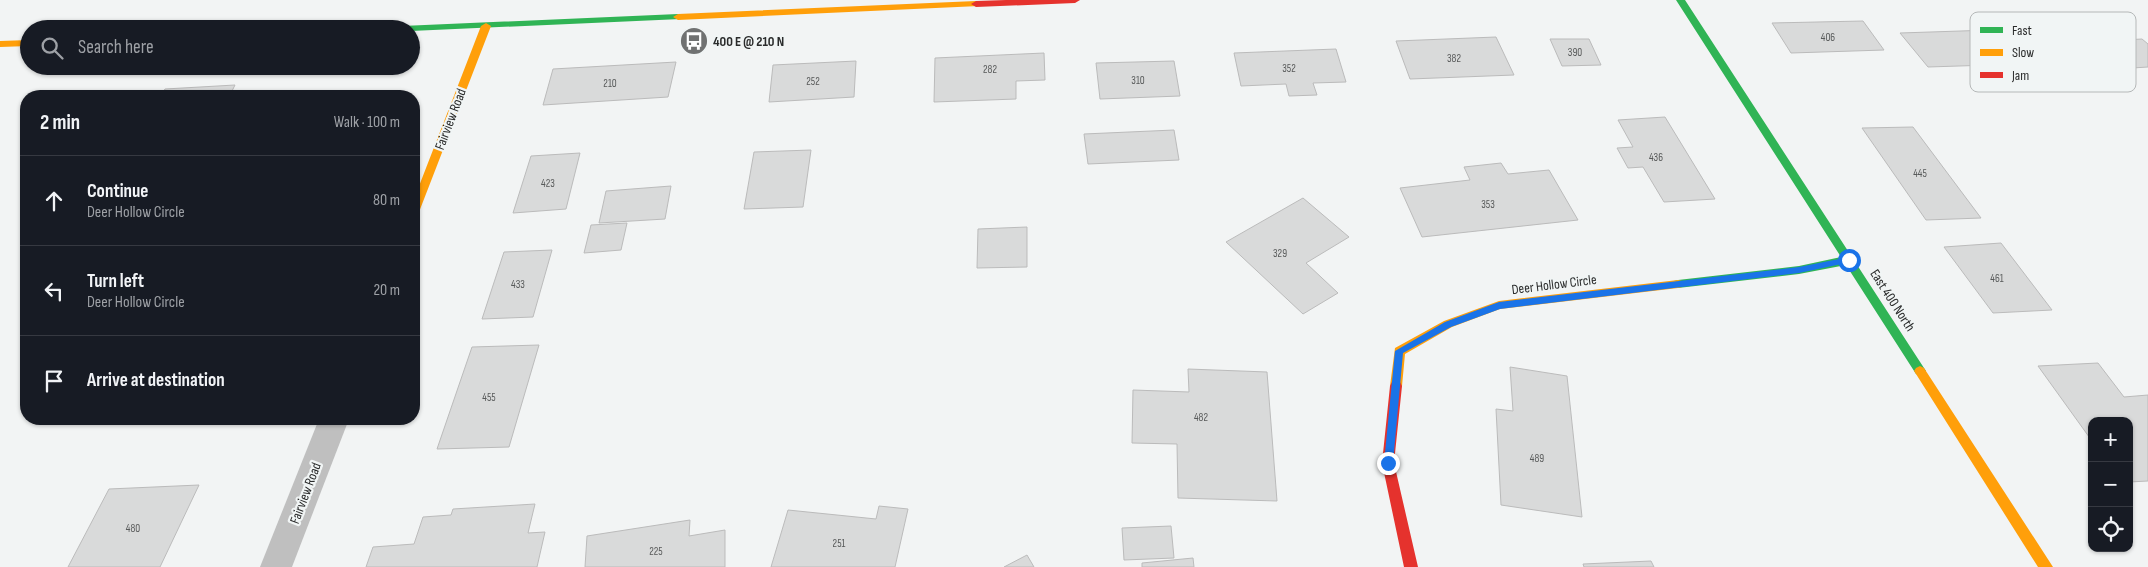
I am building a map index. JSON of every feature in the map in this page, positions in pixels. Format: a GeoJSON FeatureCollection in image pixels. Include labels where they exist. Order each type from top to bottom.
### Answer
{"type":"FeatureCollection","features":[{"type":"Feature","properties":{"kind":"street"},"geometry":{"type":"LineString","coordinates":[[420,28],[1075,0]]}},
{"type":"Feature","properties":{"kind":"street","name":"East 400 North"},"geometry":{"type":"LineString","coordinates":[[1681,0],[2046,567]]}},
{"type":"Feature","properties":{"kind":"street","name":"Fairview Road"},"geometry":{"type":"LineString","coordinates":[[420,196],[486,26]]}},
{"type":"Feature","properties":{"kind":"street"},"geometry":{"type":"LineString","coordinates":[[0,44],[20,43]]}},
{"type":"Feature","properties":{"kind":"street","name":"Deer Hollow Circle"},"geometry":{"type":"LineString","coordinates":[[1411,567],[1388,463],[1399,351],[1448,324],[1499,305],[1799,270],[1849,260]]}},
{"type":"Feature","properties":{"kind":"street","name":"Fairview Road"},"geometry":{"type":"LineString","coordinates":[[276,567],[332,425]]}},
{"type":"Feature","properties":{"kind":"building"},"geometry":{"type":"Polygon","coordinates":[[[1863,21],[1884,50],[1791,53],[1772,23],[1863,21]]]}},
{"type":"Feature","properties":{"kind":"building"},"geometry":{"type":"Polygon","coordinates":[[[1970,31],[1970,66],[1928,67],[1900,33],[1970,31]]]}},
{"type":"Feature","properties":{"kind":"building"},"geometry":{"type":"Polygon","coordinates":[[[1496,37],[1514,75],[1410,79],[1396,41],[1496,37]]]}},
{"type":"Feature","properties":{"kind":"building"},"geometry":{"type":"Polygon","coordinates":[[[1550,39],[1589,39],[1601,65],[1562,66],[1550,39]]]}},
{"type":"Feature","properties":{"kind":"building"},"geometry":{"type":"Polygon","coordinates":[[[2136,39],[2142,39],[2148,44],[2148,67],[2136,68],[2136,39]]]}},
{"type":"Feature","properties":{"kind":"building"},"geometry":{"type":"Polygon","coordinates":[[[1336,49],[1346,82],[1313,83],[1317,95],[1289,96],[1286,84],[1241,86],[1234,53],[1336,49]]]}},
{"type":"Feature","properties":{"kind":"building"},"geometry":{"type":"Polygon","coordinates":[[[1044,53],[1045,80],[1016,81],[1016,99],[934,102],[935,58],[1044,53]]]}},
{"type":"Feature","properties":{"kind":"building"},"geometry":{"type":"Polygon","coordinates":[[[856,61],[854,97],[769,102],[773,65],[856,61]]]}},
{"type":"Feature","properties":{"kind":"building"},"geometry":{"type":"Polygon","coordinates":[[[1174,61],[1180,96],[1100,99],[1096,63],[1174,61]]]}},
{"type":"Feature","properties":{"kind":"building"},"geometry":{"type":"Polygon","coordinates":[[[676,62],[668,97],[543,105],[553,69],[676,62]]]}},
{"type":"Feature","properties":{"kind":"building"},"geometry":{"type":"Polygon","coordinates":[[[235,85],[232,90],[165,89],[235,85]]]}},
{"type":"Feature","properties":{"kind":"building"},"geometry":{"type":"Polygon","coordinates":[[[1665,117],[1715,199],[1664,202],[1643,167],[1628,168],[1617,148],[1633,147],[1618,120],[1665,117]]]}},
{"type":"Feature","properties":{"kind":"building"},"geometry":{"type":"Polygon","coordinates":[[[1913,127],[1981,218],[1926,220],[1862,128],[1913,127]]]}},
{"type":"Feature","properties":{"kind":"building"},"geometry":{"type":"Polygon","coordinates":[[[1174,130],[1179,160],[1088,164],[1084,134],[1174,130]]]}},
{"type":"Feature","properties":{"kind":"building"},"geometry":{"type":"Polygon","coordinates":[[[811,150],[803,207],[744,209],[754,152],[811,150]]]}},
{"type":"Feature","properties":{"kind":"building"},"geometry":{"type":"Polygon","coordinates":[[[580,153],[566,209],[513,213],[531,156],[580,153]]]}},
{"type":"Feature","properties":{"kind":"building"},"geometry":{"type":"Polygon","coordinates":[[[1501,163],[1508,174],[1549,170],[1578,220],[1422,237],[1400,188],[1470,180],[1464,167],[1501,163]]]}},
{"type":"Feature","properties":{"kind":"building"},"geometry":{"type":"Polygon","coordinates":[[[671,186],[665,219],[599,223],[606,191],[671,186]]]}},
{"type":"Feature","properties":{"kind":"building"},"geometry":{"type":"Polygon","coordinates":[[[1303,198],[1349,237],[1306,263],[1338,293],[1303,314],[1226,242],[1303,198]]]}},
{"type":"Feature","properties":{"kind":"building"},"geometry":{"type":"Polygon","coordinates":[[[627,223],[621,250],[584,253],[591,225],[627,223]]]}},
{"type":"Feature","properties":{"kind":"building"},"geometry":{"type":"Polygon","coordinates":[[[1027,227],[1027,267],[977,268],[978,229],[1027,227]]]}},
{"type":"Feature","properties":{"kind":"building"},"geometry":{"type":"Polygon","coordinates":[[[2001,243],[2052,310],[1993,313],[1944,247],[2001,243]]]}},
{"type":"Feature","properties":{"kind":"building"},"geometry":{"type":"Polygon","coordinates":[[[552,250],[533,317],[482,319],[504,252],[552,250]]]}},
{"type":"Feature","properties":{"kind":"building"},"geometry":{"type":"Polygon","coordinates":[[[539,345],[509,447],[437,449],[472,347],[539,345]]]}},
{"type":"Feature","properties":{"kind":"building"},"geometry":{"type":"Polygon","coordinates":[[[2098,363],[2124,397],[2148,395],[2148,481],[2133,482],[2133,417],[2088,417],[2088,435],[2038,366],[2098,363]]]}},
{"type":"Feature","properties":{"kind":"building"},"geometry":{"type":"Polygon","coordinates":[[[1510,367],[1567,376],[1582,517],[1501,505],[1496,409],[1513,411],[1510,367]]]}},
{"type":"Feature","properties":{"kind":"building"},"geometry":{"type":"Polygon","coordinates":[[[1188,369],[1267,372],[1277,501],[1178,498],[1177,444],[1132,443],[1133,390],[1189,392],[1188,369]]]}},
{"type":"Feature","properties":{"kind":"building"},"geometry":{"type":"Polygon","coordinates":[[[199,485],[160,567],[68,567],[109,489],[199,485]]]}},
{"type":"Feature","properties":{"kind":"building"},"geometry":{"type":"Polygon","coordinates":[[[535,504],[528,533],[545,532],[537,567],[366,567],[373,547],[414,544],[423,517],[451,515],[453,509],[535,504]]]}},
{"type":"Feature","properties":{"kind":"building"},"geometry":{"type":"Polygon","coordinates":[[[879,506],[908,509],[895,567],[771,567],[788,510],[876,519],[879,506]]]}},
{"type":"Feature","properties":{"kind":"building"},"geometry":{"type":"Polygon","coordinates":[[[690,520],[689,536],[725,530],[725,567],[585,567],[587,536],[690,520]]]}},
{"type":"Feature","properties":{"kind":"building"},"geometry":{"type":"Polygon","coordinates":[[[1171,526],[1174,558],[1124,560],[1122,528],[1171,526]]]}},
{"type":"Feature","properties":{"kind":"building"},"geometry":{"type":"Polygon","coordinates":[[[1027,555],[1034,567],[1004,567],[1027,555]]]}},
{"type":"Feature","properties":{"kind":"building"},"geometry":{"type":"Polygon","coordinates":[[[1193,558],[1194,567],[1142,567],[1142,563],[1193,558]]]}},
{"type":"Feature","properties":{"kind":"building"},"geometry":{"type":"Polygon","coordinates":[[[1651,561],[1654,567],[1584,567],[1583,564],[1651,561]]]}},
{"type":"Feature","properties":{"kind":"traffic: fast"},"geometry":{"type":"LineString","coordinates":[[1681,0],[1920,371]]}},
{"type":"Feature","properties":{"kind":"traffic: fast"},"geometry":{"type":"LineString","coordinates":[[420,28],[678,17]]}},
{"type":"Feature","properties":{"kind":"traffic: fast"},"geometry":{"type":"LineString","coordinates":[[1678,284],[1799,270],[1849,260]]}},
{"type":"Feature","properties":{"kind":"traffic: slow"},"geometry":{"type":"LineString","coordinates":[[678,17],[976,4]]}},
{"type":"Feature","properties":{"kind":"traffic: slow"},"geometry":{"type":"LineString","coordinates":[[420,196],[486,26]]}},
{"type":"Feature","properties":{"kind":"traffic: slow"},"geometry":{"type":"LineString","coordinates":[[0,44],[20,43]]}},
{"type":"Feature","properties":{"kind":"traffic: slow"},"geometry":{"type":"LineString","coordinates":[[1396,386],[1399,351],[1448,324],[1499,305],[1678,284]]}},
{"type":"Feature","properties":{"kind":"traffic: slow"},"geometry":{"type":"LineString","coordinates":[[1920,371],[2046,567]]}},
{"type":"Feature","properties":{"kind":"traffic: jam"},"geometry":{"type":"LineString","coordinates":[[976,4],[1075,0]]}},
{"type":"Feature","properties":{"kind":"traffic: jam"},"geometry":{"type":"LineString","coordinates":[[1396,386],[1388,463],[1411,567]]}},
{"type":"Feature","properties":{"kind":"place","name":"400 E @ 210 N"},"geometry":{"type":"Point","coordinates":[694,41]}},
{"type":"Feature","properties":{"kind":"route"},"geometry":{"type":"LineString","coordinates":[[1388,463],[1399,351],[1448,324],[1499,305],[1799,270],[1849,260]]}}]}
